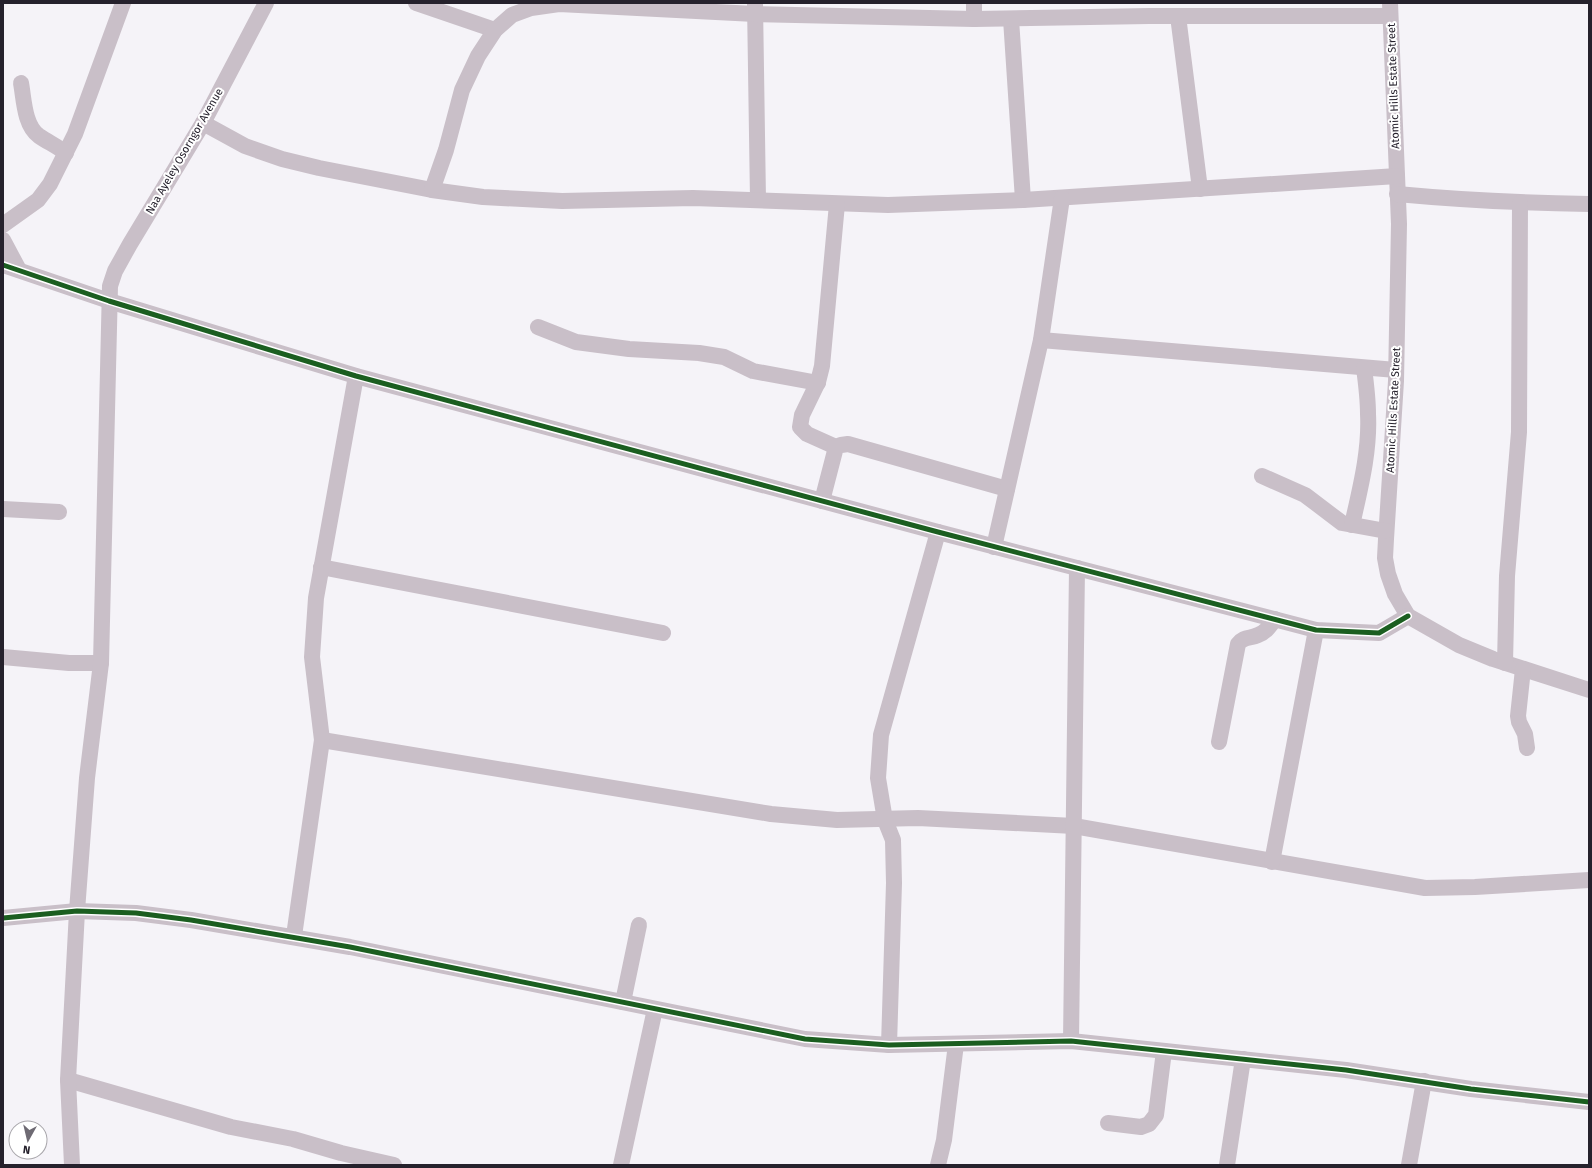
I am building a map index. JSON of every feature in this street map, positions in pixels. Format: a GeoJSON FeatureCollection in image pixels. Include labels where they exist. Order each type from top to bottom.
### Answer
{"type":"FeatureCollection","features":[{"type":"Feature","properties":{"kind":"street"},"geometry":{"type":"LineString","coordinates":[[3,225],[41,197],[50,184],[78,126],[123,3]]}},
{"type":"Feature","properties":{"kind":"street","name":"Naa Ayeley Osorngor Avenue"},"geometry":{"type":"LineString","coordinates":[[72,1165],[68,1080],[77,911],[87,778],[101,663],[110,286],[115,271],[130,244],[203,124],[266,3]]}},
{"type":"Feature","properties":{"kind":"street"},"geometry":{"type":"LineString","coordinates":[[416,3],[495,30]]}},
{"type":"Feature","properties":{"kind":"street"},"geometry":{"type":"LineString","coordinates":[[974,3],[974,19]]}},
{"type":"Feature","properties":{"kind":"street"},"geometry":{"type":"LineString","coordinates":[[432,190],[446,150],[462,90],[478,56],[495,30],[512,15],[531,8],[559,4],[755,8],[974,19],[1011,19],[1149,10],[1178,16],[1390,10]]}},
{"type":"Feature","properties":{"kind":"street"},"geometry":{"type":"LineString","coordinates":[[755,8],[758,200]]}},
{"type":"Feature","properties":{"kind":"street","name":"Atomic Hills Estate Street"},"geometry":{"type":"LineString","coordinates":[[1390,10],[1397,194],[1400,224],[1396,370],[1385,558],[1388,574],[1395,594],[1408,616],[1459,646],[1505,663],[1589,690]]}},
{"type":"Feature","properties":{"kind":"street"},"geometry":{"type":"LineString","coordinates":[[1178,16],[1200,189]]}},
{"type":"Feature","properties":{"kind":"street"},"geometry":{"type":"LineString","coordinates":[[1011,19],[1023,200]]}},
{"type":"Feature","properties":{"kind":"street"},"geometry":{"type":"LineString","coordinates":[[21,83],[27,116],[31,126],[38,135],[66,153]]}},
{"type":"Feature","properties":{"kind":"street"},"geometry":{"type":"LineString","coordinates":[[203,124],[245,146],[282,159],[347,174],[432,190],[483,197],[562,201],[693,198],[888,205],[1062,198],[1397,176]]}},
{"type":"Feature","properties":{"kind":"street"},"geometry":{"type":"LineString","coordinates":[[1397,194],[1520,203],[1589,204]]}},
{"type":"Feature","properties":{"kind":"street"},"geometry":{"type":"LineString","coordinates":[[994,547],[1041,340],[1062,198]]}},
{"type":"Feature","properties":{"kind":"street"},"geometry":{"type":"LineString","coordinates":[[1505,663],[1507,576],[1519,432],[1520,203]]}},
{"type":"Feature","properties":{"kind":"street"},"geometry":{"type":"LineString","coordinates":[[836,447],[807,434],[800,427],[802,415],[818,383],[822,366],[837,204]]}},
{"type":"Feature","properties":{"kind":"street"},"geometry":{"type":"LineString","coordinates":[[3,240],[19,270]]}},
{"type":"Feature","properties":{"kind":"street"},"geometry":{"type":"LineString","coordinates":[[3,265],[109,301],[356,376],[994,547],[1316,630],[1379,633],[1408,616]]}},
{"type":"Feature","properties":{"kind":"street"},"geometry":{"type":"LineString","coordinates":[[538,327],[576,342],[629,349],[699,354],[724,358],[753,370],[818,383]]}},
{"type":"Feature","properties":{"kind":"street"},"geometry":{"type":"LineString","coordinates":[[1041,340],[1396,370]]}},
{"type":"Feature","properties":{"kind":"street"},"geometry":{"type":"LineString","coordinates":[[1352,525],[1361,484],[1367,445],[1368,416],[1364,368]]}},
{"type":"Feature","properties":{"kind":"street"},"geometry":{"type":"LineString","coordinates":[[294,936],[322,740],[312,657],[316,598],[356,376]]}},
{"type":"Feature","properties":{"kind":"street"},"geometry":{"type":"LineString","coordinates":[[822,501],[836,447],[841,444],[848,444],[1007,489]]}},
{"type":"Feature","properties":{"kind":"street"},"geometry":{"type":"LineString","coordinates":[[1262,476],[1305,495],[1342,523],[1386,531]]}},
{"type":"Feature","properties":{"kind":"street"},"geometry":{"type":"LineString","coordinates":[[3,509],[59,512]]}},
{"type":"Feature","properties":{"kind":"street"},"geometry":{"type":"LineString","coordinates":[[889,1045],[894,882],[893,840],[885,820],[878,778],[881,735],[938,532]]}},
{"type":"Feature","properties":{"kind":"street"},"geometry":{"type":"LineString","coordinates":[[321,567],[663,633]]}},
{"type":"Feature","properties":{"kind":"street"},"geometry":{"type":"LineString","coordinates":[[1071,1041],[1077,568]]}},
{"type":"Feature","properties":{"kind":"street"},"geometry":{"type":"LineString","coordinates":[[1219,742],[1238,644],[1244,638],[1257,636],[1266,631],[1275,619]]}},
{"type":"Feature","properties":{"kind":"street"},"geometry":{"type":"LineString","coordinates":[[1272,862],[1316,630]]}},
{"type":"Feature","properties":{"kind":"street"},"geometry":{"type":"LineString","coordinates":[[3,657],[69,663],[101,663]]}},
{"type":"Feature","properties":{"kind":"street"},"geometry":{"type":"LineString","coordinates":[[1523,669],[1518,716],[1519,722],[1525,734],[1527,748]]}},
{"type":"Feature","properties":{"kind":"street"},"geometry":{"type":"LineString","coordinates":[[322,740],[771,814],[837,820],[918,818],[1074,826],[1425,888],[1475,887],[1589,880]]}},
{"type":"Feature","properties":{"kind":"street"},"geometry":{"type":"LineString","coordinates":[[3,918],[77,911],[136,913],[294,936],[805,1039],[889,1045],[1071,1041],[1346,1070],[1471,1089],[1589,1102]]}},
{"type":"Feature","properties":{"kind":"street"},"geometry":{"type":"LineString","coordinates":[[623,1002],[639,924]]}},
{"type":"Feature","properties":{"kind":"street"},"geometry":{"type":"LineString","coordinates":[[621,1165],[656,1008]]}},
{"type":"Feature","properties":{"kind":"street"},"geometry":{"type":"LineString","coordinates":[[938,1165],[944,1140],[956,1044]]}},
{"type":"Feature","properties":{"kind":"street"},"geometry":{"type":"LineString","coordinates":[[1108,1123],[1141,1127],[1149,1124],[1156,1115],[1164,1051]]}},
{"type":"Feature","properties":{"kind":"street"},"geometry":{"type":"LineString","coordinates":[[1228,1165],[1243,1059]]}},
{"type":"Feature","properties":{"kind":"street"},"geometry":{"type":"LineString","coordinates":[[68,1080],[231,1127],[293,1139],[340,1159],[394,1165]]}},
{"type":"Feature","properties":{"kind":"street"},"geometry":{"type":"LineString","coordinates":[[1409,1165],[1424,1081]]}},
{"type":"Feature","properties":{"kind":"cycle path"},"geometry":{"type":"LineString","coordinates":[[3,265],[109,301],[356,376],[938,532],[1316,630],[1379,633],[1408,616]]}},
{"type":"Feature","properties":{"kind":"cycle path"},"geometry":{"type":"LineString","coordinates":[[3,918],[77,911],[136,913],[191,920],[350,947],[805,1039],[889,1045],[1071,1041],[1346,1070],[1471,1089],[1589,1102]]}}]}
